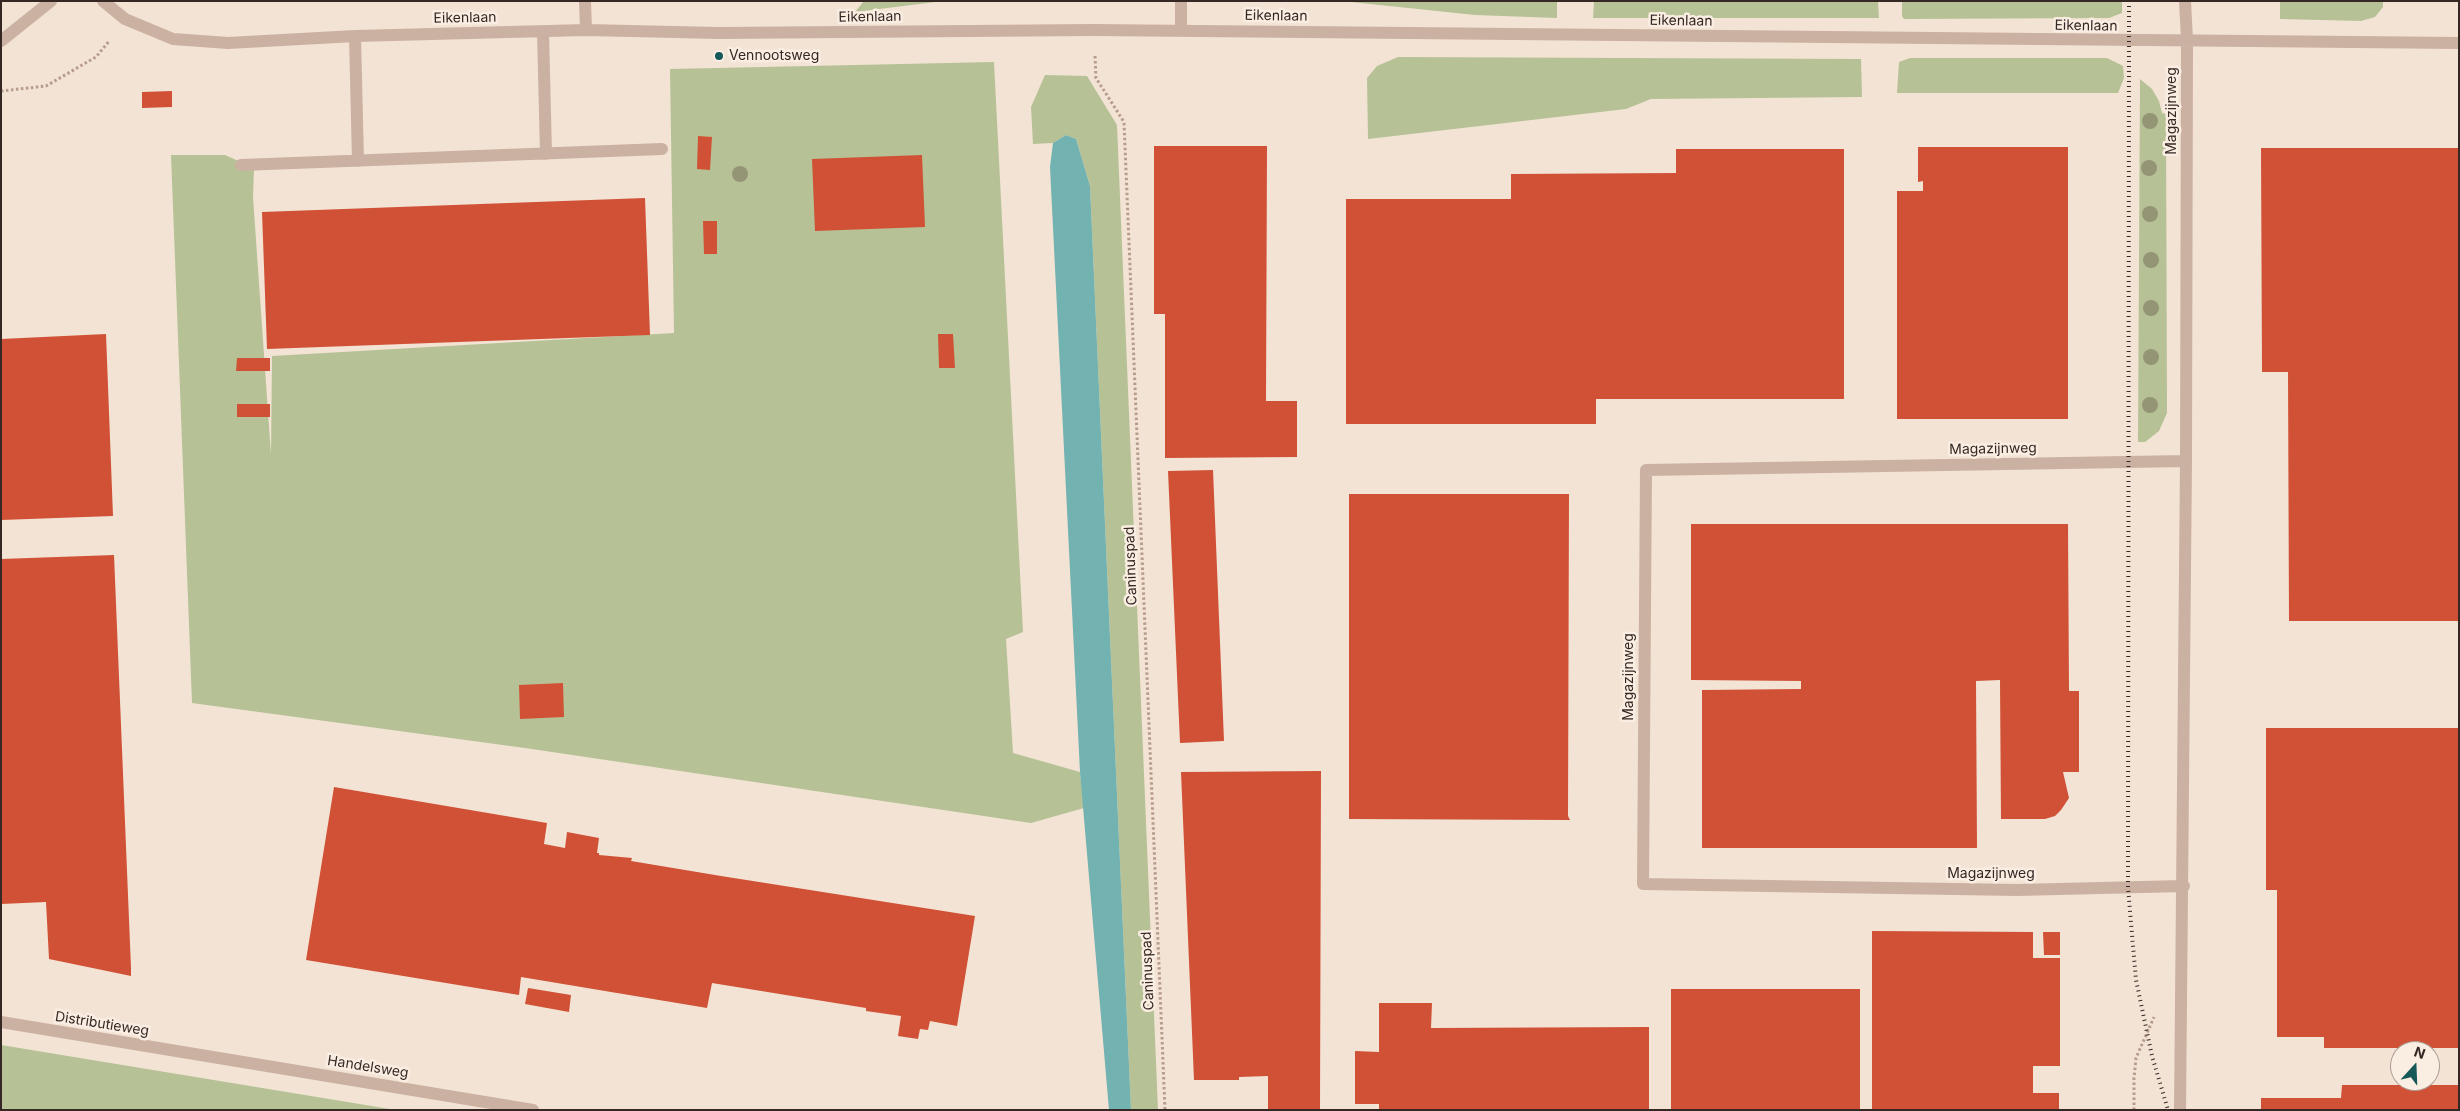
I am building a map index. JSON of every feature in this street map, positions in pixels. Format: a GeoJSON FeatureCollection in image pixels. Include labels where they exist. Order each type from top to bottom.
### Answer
{"type":"FeatureCollection","features":[{"type":"Feature","properties":{"kind":"street"},"geometry":{"type":"LineString","coordinates":[[1,42],[51,1]]}},
{"type":"Feature","properties":{"kind":"street","name":"Eikenlaan"},"geometry":{"type":"LineString","coordinates":[[102,1],[125,18],[173,39],[228,43],[355,36],[586,30],[719,33],[1181,30],[2459,43]]}},
{"type":"Feature","properties":{"kind":"street"},"geometry":{"type":"LineString","coordinates":[[585,1],[586,30]]}},
{"type":"Feature","properties":{"kind":"street"},"geometry":{"type":"LineString","coordinates":[[1181,1],[1181,30]]}},
{"type":"Feature","properties":{"kind":"street","name":"Magazijnweg"},"geometry":{"type":"LineString","coordinates":[[2180,1110],[2180,960],[2184,886],[2186,461],[2187,40],[2185,1]]}},
{"type":"Feature","properties":{"kind":"street"},"geometry":{"type":"LineString","coordinates":[[543,32],[546,154]]}},
{"type":"Feature","properties":{"kind":"street"},"geometry":{"type":"LineString","coordinates":[[355,36],[358,160]]}},
{"type":"Feature","properties":{"kind":"street"},"geometry":{"type":"LineString","coordinates":[[240,165],[662,149]]}},
{"type":"Feature","properties":{"kind":"street","name":"Magazijnweg"},"geometry":{"type":"LineString","coordinates":[[2184,886],[2016,890],[1643,884],[1646,470],[2186,461]]}},
{"type":"Feature","properties":{"kind":"street","name":"Distributieweg"},"geometry":{"type":"LineString","coordinates":[[1,1022],[199,1054]]}},
{"type":"Feature","properties":{"kind":"street","name":"Handelsweg"},"geometry":{"type":"LineString","coordinates":[[199,1054],[533,1110]]}},
{"type":"Feature","properties":{"kind":"path"},"geometry":{"type":"LineString","coordinates":[[1,91],[46,86],[70,73],[96,57],[125,18]]}},
{"type":"Feature","properties":{"kind":"path","name":"Caninuspad"},"geometry":{"type":"LineString","coordinates":[[1093,30],[1096,78],[1124,122],[1165,1110]]}},
{"type":"Feature","properties":{"kind":"path"},"geometry":{"type":"LineString","coordinates":[[2134,1110],[2136,1058],[2158,1009]]}},
{"type":"Feature","properties":{"kind":"green space"},"geometry":{"type":"Polygon","coordinates":[[[864,1],[944,1],[855,12],[864,1]]]}},
{"type":"Feature","properties":{"kind":"green space"},"geometry":{"type":"Polygon","coordinates":[[[1285,1],[1557,1],[1557,18],[1475,15],[1351,2],[1285,1]]]}},
{"type":"Feature","properties":{"kind":"green space"},"geometry":{"type":"Polygon","coordinates":[[[1594,1],[1878,1],[1879,18],[1593,18],[1594,1]]]}},
{"type":"Feature","properties":{"kind":"green space"},"geometry":{"type":"Polygon","coordinates":[[[1902,1],[2122,1],[2122,13],[2109,18],[1904,19],[1902,16],[1902,1]]]}},
{"type":"Feature","properties":{"kind":"green space"},"geometry":{"type":"Polygon","coordinates":[[[2280,1],[2383,1],[2383,7],[2375,17],[2361,21],[2280,19],[2280,1]]]}},
{"type":"Feature","properties":{"kind":"green space"},"geometry":{"type":"Polygon","coordinates":[[[1398,57],[1861,59],[1862,97],[1651,99],[1626,109],[1368,139],[1367,78],[1377,66],[1398,57]]]}},
{"type":"Feature","properties":{"kind":"green space"},"geometry":{"type":"Polygon","coordinates":[[[1910,58],[2107,58],[2123,66],[2124,78],[2118,93],[1897,93],[1899,62],[1910,58]]]}},
{"type":"Feature","properties":{"kind":"green space"},"geometry":{"type":"Polygon","coordinates":[[[994,62],[1023,632],[1006,639],[1013,753],[1080,772],[1084,808],[1031,823],[525,748],[192,703],[171,155],[225,155],[254,168],[253,197],[271,455],[272,356],[674,333],[670,69],[994,62]]]}},
{"type":"Feature","properties":{"kind":"green space"},"geometry":{"type":"Polygon","coordinates":[[[1045,75],[1087,76],[1117,125],[1158,1110],[1131,1110],[1090,186],[1076,139],[1066,135],[1053,143],[1033,144],[1031,107],[1045,75]]]}},
{"type":"Feature","properties":{"kind":"green space"},"geometry":{"type":"Polygon","coordinates":[[[2140,79],[2152,89],[2159,101],[2162,113],[2166,114],[2167,413],[2159,431],[2145,442],[2138,442],[2140,79]]]}},
{"type":"Feature","properties":{"kind":"green space"},"geometry":{"type":"Polygon","coordinates":[[[1,1045],[396,1110],[1,1110],[1,1045]]]}},
{"type":"Feature","properties":{"kind":"water"},"geometry":{"type":"Polygon","coordinates":[[[1066,135],[1076,139],[1090,186],[1131,1110],[1109,1110],[1080,772],[1050,167],[1053,143],[1066,135]]]}},
{"type":"Feature","properties":{"kind":"building"},"geometry":{"type":"Polygon","coordinates":[[[172,91],[172,107],[142,108],[142,92],[172,91]]]}},
{"type":"Feature","properties":{"kind":"building"},"geometry":{"type":"Polygon","coordinates":[[[698,136],[712,137],[710,170],[697,169],[698,136]]]}},
{"type":"Feature","properties":{"kind":"building"},"geometry":{"type":"Polygon","coordinates":[[[1154,146],[1267,146],[1266,401],[1297,401],[1297,457],[1165,458],[1165,314],[1154,314],[1154,146]]]}},
{"type":"Feature","properties":{"kind":"building"},"geometry":{"type":"Polygon","coordinates":[[[1918,147],[2068,147],[2068,419],[1897,419],[1897,191],[1923,191],[1923,181],[1918,182],[1918,147]]]}},
{"type":"Feature","properties":{"kind":"building"},"geometry":{"type":"Polygon","coordinates":[[[2261,148],[2459,148],[2459,621],[2289,621],[2288,372],[2262,372],[2261,148]]]}},
{"type":"Feature","properties":{"kind":"building"},"geometry":{"type":"Polygon","coordinates":[[[1676,149],[1844,149],[1844,399],[1596,399],[1596,424],[1346,424],[1346,199],[1511,199],[1511,174],[1676,173],[1676,149]]]}},
{"type":"Feature","properties":{"kind":"building"},"geometry":{"type":"Polygon","coordinates":[[[922,155],[925,227],[815,231],[812,159],[922,155]]]}},
{"type":"Feature","properties":{"kind":"building"},"geometry":{"type":"Polygon","coordinates":[[[645,198],[650,335],[267,349],[262,212],[645,198]]]}},
{"type":"Feature","properties":{"kind":"building"},"geometry":{"type":"Polygon","coordinates":[[[703,221],[717,221],[717,254],[704,254],[703,221]]]}},
{"type":"Feature","properties":{"kind":"building"},"geometry":{"type":"Polygon","coordinates":[[[106,334],[113,516],[1,520],[1,339],[106,334]]]}},
{"type":"Feature","properties":{"kind":"building"},"geometry":{"type":"Polygon","coordinates":[[[938,334],[953,334],[955,368],[939,368],[938,334]]]}},
{"type":"Feature","properties":{"kind":"building"},"geometry":{"type":"Polygon","coordinates":[[[237,358],[270,358],[270,371],[236,371],[237,358]]]}},
{"type":"Feature","properties":{"kind":"building"},"geometry":{"type":"Polygon","coordinates":[[[237,404],[270,404],[270,417],[237,417],[237,404]]]}},
{"type":"Feature","properties":{"kind":"building"},"geometry":{"type":"Polygon","coordinates":[[[1213,470],[1224,741],[1180,743],[1168,471],[1213,470]]]}},
{"type":"Feature","properties":{"kind":"building"},"geometry":{"type":"Polygon","coordinates":[[[1349,494],[1569,494],[1568,816],[1570,820],[1349,819],[1349,494]]]}},
{"type":"Feature","properties":{"kind":"building"},"geometry":{"type":"Polygon","coordinates":[[[1691,524],[2068,524],[2069,691],[2079,691],[2079,772],[2063,772],[2069,798],[2061,810],[2055,816],[2045,819],[2001,819],[2000,680],[1976,681],[1977,848],[1702,848],[1702,690],[1801,689],[1801,681],[1691,680],[1691,524]]]}},
{"type":"Feature","properties":{"kind":"building"},"geometry":{"type":"Polygon","coordinates":[[[114,555],[131,976],[49,959],[46,902],[1,904],[1,559],[114,555]]]}},
{"type":"Feature","properties":{"kind":"building"},"geometry":{"type":"Polygon","coordinates":[[[563,683],[564,717],[520,719],[519,685],[563,683]]]}},
{"type":"Feature","properties":{"kind":"building"},"geometry":{"type":"Polygon","coordinates":[[[2266,728],[2459,728],[2459,1048],[2440,1048],[2440,1041],[2390,1041],[2390,1048],[2324,1048],[2324,1037],[2277,1037],[2277,890],[2266,890],[2266,728]]]}},
{"type":"Feature","properties":{"kind":"building"},"geometry":{"type":"Polygon","coordinates":[[[1321,771],[1320,1110],[1268,1110],[1268,1076],[1239,1077],[1239,1080],[1194,1080],[1181,772],[1321,771]]]}},
{"type":"Feature","properties":{"kind":"building"},"geometry":{"type":"Polygon","coordinates":[[[334,787],[547,823],[544,844],[565,848],[567,832],[599,838],[597,853],[599,855],[632,858],[631,861],[975,916],[957,1026],[930,1021],[928,1030],[920,1029],[918,1039],[898,1036],[901,1016],[866,1011],[866,1008],[712,983],[707,1008],[521,977],[519,995],[306,960],[334,787]]]}},
{"type":"Feature","properties":{"kind":"building"},"geometry":{"type":"Polygon","coordinates":[[[1872,931],[2033,932],[2033,958],[2060,958],[2060,1066],[2033,1066],[2033,1093],[2059,1093],[2059,1110],[1872,1110],[1872,931]]]}},
{"type":"Feature","properties":{"kind":"building"},"geometry":{"type":"Polygon","coordinates":[[[2043,932],[2060,932],[2060,955],[2044,955],[2043,932]]]}},
{"type":"Feature","properties":{"kind":"building"},"geometry":{"type":"Polygon","coordinates":[[[528,988],[571,995],[569,1012],[525,1004],[528,988]]]}},
{"type":"Feature","properties":{"kind":"building"},"geometry":{"type":"Polygon","coordinates":[[[1671,989],[1860,989],[1860,1110],[1671,1110],[1671,989]]]}},
{"type":"Feature","properties":{"kind":"building"},"geometry":{"type":"Polygon","coordinates":[[[1379,1003],[1432,1003],[1431,1028],[1649,1027],[1649,1110],[1379,1110],[1379,1104],[1355,1104],[1355,1051],[1379,1052],[1379,1003]]]}},
{"type":"Feature","properties":{"kind":"building"},"geometry":{"type":"Polygon","coordinates":[[[2342,1085],[2390,1085],[2390,1091],[2440,1091],[2440,1085],[2459,1085],[2459,1110],[2261,1110],[2261,1098],[2341,1098],[2342,1085]]]}},
{"type":"Feature","properties":{"kind":"railway"},"geometry":{"type":"LineString","coordinates":[[2129,1],[2128,888],[2136,980],[2152,1056],[2168,1110]]}},
{"type":"Feature","properties":{"kind":"place","name":"Vennootsweg"},"geometry":{"type":"Point","coordinates":[719,56]}}]}
